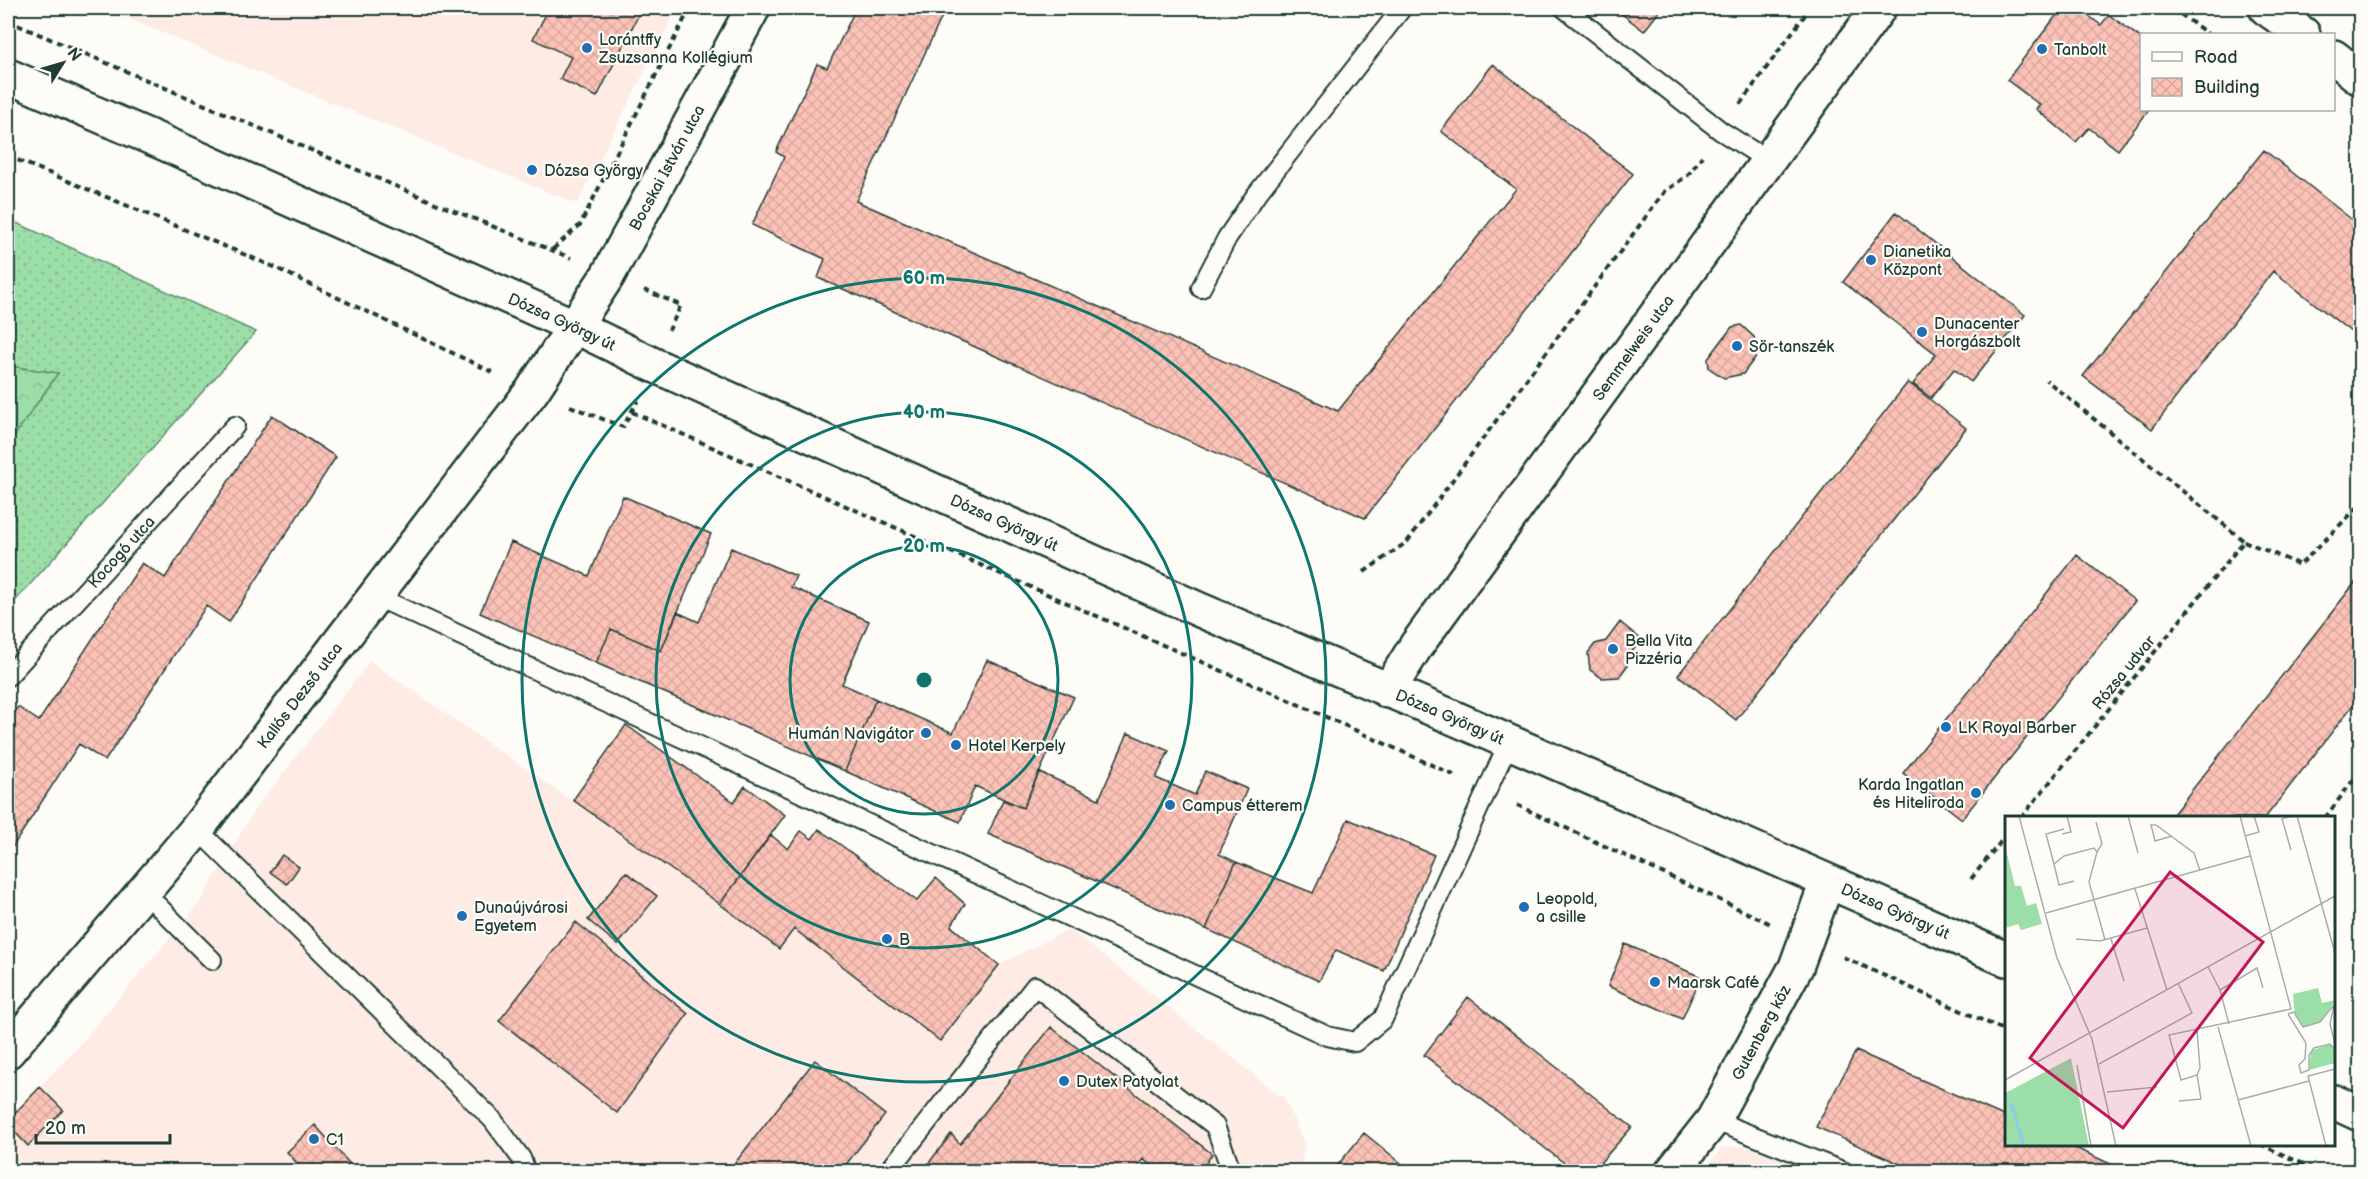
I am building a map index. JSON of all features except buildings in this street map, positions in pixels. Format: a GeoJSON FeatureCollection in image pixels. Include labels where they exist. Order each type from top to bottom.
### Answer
{"type":"FeatureCollection","features":[{"type":"Feature","properties":{"kind":"street","name":"Bocskai István utca"},"geometry":{"type":"LineString","coordinates":[[576,327],[608,275],[753,8]]}},
{"type":"Feature","properties":{"kind":"street","name":"Semmelweis utca"},"geometry":{"type":"LineString","coordinates":[[1389,691],[1423,636],[1879,8]]}},
{"type":"Feature","properties":{"kind":"street"},"geometry":{"type":"LineString","coordinates":[[2265,8],[2302,33]]}},
{"type":"Feature","properties":{"kind":"street"},"geometry":{"type":"LineString","coordinates":[[2335,58],[2361,78]]}},
{"type":"Feature","properties":{"kind":"street","name":"Dózsa György út"},"geometry":{"type":"LineString","coordinates":[[8,76],[576,327],[656,366],[1189,605],[2005,958]]}},
{"type":"Feature","properties":{"kind":"street","name":"Kallós Dezső utca"},"geometry":{"type":"LineString","coordinates":[[8,1051],[197,829],[532,391],[576,327]]}},
{"type":"Feature","properties":{"kind":"street","name":"Gutenberg köz"},"geometry":{"type":"LineString","coordinates":[[1672,1172],[1713,1120],[1796,967],[1827,882]]}},
{"type":"Feature","properties":{"kind":"street"},"geometry":{"type":"LineString","coordinates":[[2335,1102],[2361,1114]]}},
{"type":"Feature","properties":{"kind":"lane"},"geometry":{"type":"LineString","coordinates":[[1201,288],[1227,238],[1256,195],[1402,8]]}},
{"type":"Feature","properties":{"kind":"lane"},"geometry":{"type":"LineString","coordinates":[[1564,8],[1721,131],[1767,160]]}},
{"type":"Feature","properties":{"kind":"lane","name":"Kocogó utca"},"geometry":{"type":"LineString","coordinates":[[8,676],[234,426]]}},
{"type":"Feature","properties":{"kind":"lane"},"geometry":{"type":"LineString","coordinates":[[375,596],[1317,1031],[1355,1042],[1383,1019],[1509,742]]}},
{"type":"Feature","properties":{"kind":"lane"},"geometry":{"type":"LineString","coordinates":[[197,829],[492,1119],[521,1158],[526,1172]]}},
{"type":"Feature","properties":{"kind":"lane"},"geometry":{"type":"LineString","coordinates":[[144,892],[212,960]]}},
{"type":"Feature","properties":{"kind":"lane"},"geometry":{"type":"LineString","coordinates":[[888,1172],[1035,986],[1215,1126],[1232,1172]]}},
{"type":"Feature","properties":{"kind":"lane"},"geometry":{"type":"LineString","coordinates":[[1713,1120],[1845,1172]]}},
{"type":"Feature","properties":{"kind":"path"},"geometry":{"type":"LineString","coordinates":[[8,21],[429,201],[553,249],[580,225],[690,8]]}},
{"type":"Feature","properties":{"kind":"path"},"geometry":{"type":"LineString","coordinates":[[1364,572],[1407,542],[1664,192],[1688,175],[1810,8]]}},
{"type":"Feature","properties":{"kind":"path"},"geometry":{"type":"LineString","coordinates":[[2172,8],[2207,33]]}},
{"type":"Feature","properties":{"kind":"path"},"geometry":{"type":"LineString","coordinates":[[8,156],[272,266],[471,363]]}},
{"type":"Feature","properties":{"kind":"path"},"geometry":{"type":"LineString","coordinates":[[2046,380],[2244,541],[2300,565],[2361,505]]}},
{"type":"Feature","properties":{"kind":"path"},"geometry":{"type":"LineString","coordinates":[[632,412],[1291,702],[2005,1030]]}},
{"type":"Feature","properties":{"kind":"path","name":"Rózsa udvar"},"geometry":{"type":"LineString","coordinates":[[2023,816],[2244,541]]}},
{"type":"Feature","properties":{"kind":"path"},"geometry":{"type":"LineString","coordinates":[[2327,816],[2361,771]]}},
{"type":"Feature","properties":{"kind":"path"},"geometry":{"type":"LineString","coordinates":[[1971,879],[2005,837]]}},
{"type":"Feature","properties":{"kind":"path"},"geometry":{"type":"LineString","coordinates":[[2264,1146],[2320,1172]]}},
{"type":"Feature","properties":{"kind":"shaded area"},"geometry":{"type":"Polygon","coordinates":[[[103,8],[677,8],[577,204],[103,8]]]}},
{"type":"Feature","properties":{"kind":"shaded area","name":"Dunaújvárosi Egyetem"},"geometry":{"type":"Polygon","coordinates":[[[370,661],[720,904],[779,949],[794,929],[940,1041],[1000,964],[1066,931],[1073,932],[1285,1099],[1304,1144],[1301,1172],[8,1172],[8,1120],[77,1048],[202,900],[254,811],[370,661]]]}},
{"type":"Feature","properties":{"kind":"shaded area"},"geometry":{"type":"Polygon","coordinates":[[[1742,1146],[1766,1153],[1808,1171],[1704,1171],[1722,1148],[1742,1146]]]}},
{"type":"Feature","properties":{"kind":"green space"},"geometry":{"type":"Polygon","coordinates":[[[8,219],[256,332],[8,609],[8,445],[58,373],[8,366],[8,219]]]}},
{"type":"Feature","properties":{"kind":"green space"},"geometry":{"type":"Polygon","coordinates":[[[8,366],[58,373],[8,445],[8,366]]]}},
{"type":"Feature","properties":{"kind":"place","name":"Lorántffy Zsuzsanna Kollégium"},"geometry":{"type":"Point","coordinates":[587,48]}},
{"type":"Feature","properties":{"kind":"place","name":"Tanbolt"},"geometry":{"type":"Point","coordinates":[2042,49]}},
{"type":"Feature","properties":{"kind":"place","name":"Dózsa György"},"geometry":{"type":"Point","coordinates":[532,170]}},
{"type":"Feature","properties":{"kind":"place","name":"Dianetika Központ"},"geometry":{"type":"Point","coordinates":[1871,260]}},
{"type":"Feature","properties":{"kind":"place","name":"Dunacenter Horgászbolt"},"geometry":{"type":"Point","coordinates":[1922,332]}},
{"type":"Feature","properties":{"kind":"place","name":"Sör-tanszék"},"geometry":{"type":"Point","coordinates":[1737,346]}},
{"type":"Feature","properties":{"kind":"place","name":"Bella Vita Pizzéria"},"geometry":{"type":"Point","coordinates":[1613,649]}},
{"type":"Feature","properties":{"kind":"place","name":"LK Royal Barber"},"geometry":{"type":"Point","coordinates":[1946,727]}},
{"type":"Feature","properties":{"kind":"place","name":"Humán Navigátor"},"geometry":{"type":"Point","coordinates":[926,733]}},
{"type":"Feature","properties":{"kind":"place","name":"Hotel Kerpely"},"geometry":{"type":"Point","coordinates":[956,745]}},
{"type":"Feature","properties":{"kind":"place","name":"Karda Ingatlan és Hiteliroda"},"geometry":{"type":"Point","coordinates":[1976,793]}},
{"type":"Feature","properties":{"kind":"place","name":"Campus étterem"},"geometry":{"type":"Point","coordinates":[1170,805]}},
{"type":"Feature","properties":{"kind":"place","name":"Leopold, a csille"},"geometry":{"type":"Point","coordinates":[1524,907]}},
{"type":"Feature","properties":{"kind":"place","name":"Dunaújvárosi Egyetem"},"geometry":{"type":"Point","coordinates":[462,916]}},
{"type":"Feature","properties":{"kind":"place","name":"B"},"geometry":{"type":"Point","coordinates":[887,939]}},
{"type":"Feature","properties":{"kind":"place","name":"Maarsk Café"},"geometry":{"type":"Point","coordinates":[1655,982]}},
{"type":"Feature","properties":{"kind":"place","name":"Dutex Patyolat"},"geometry":{"type":"Point","coordinates":[1064,1081]}},
{"type":"Feature","properties":{"kind":"place","name":"C1"},"geometry":{"type":"Point","coordinates":[314,1139]}}]}
